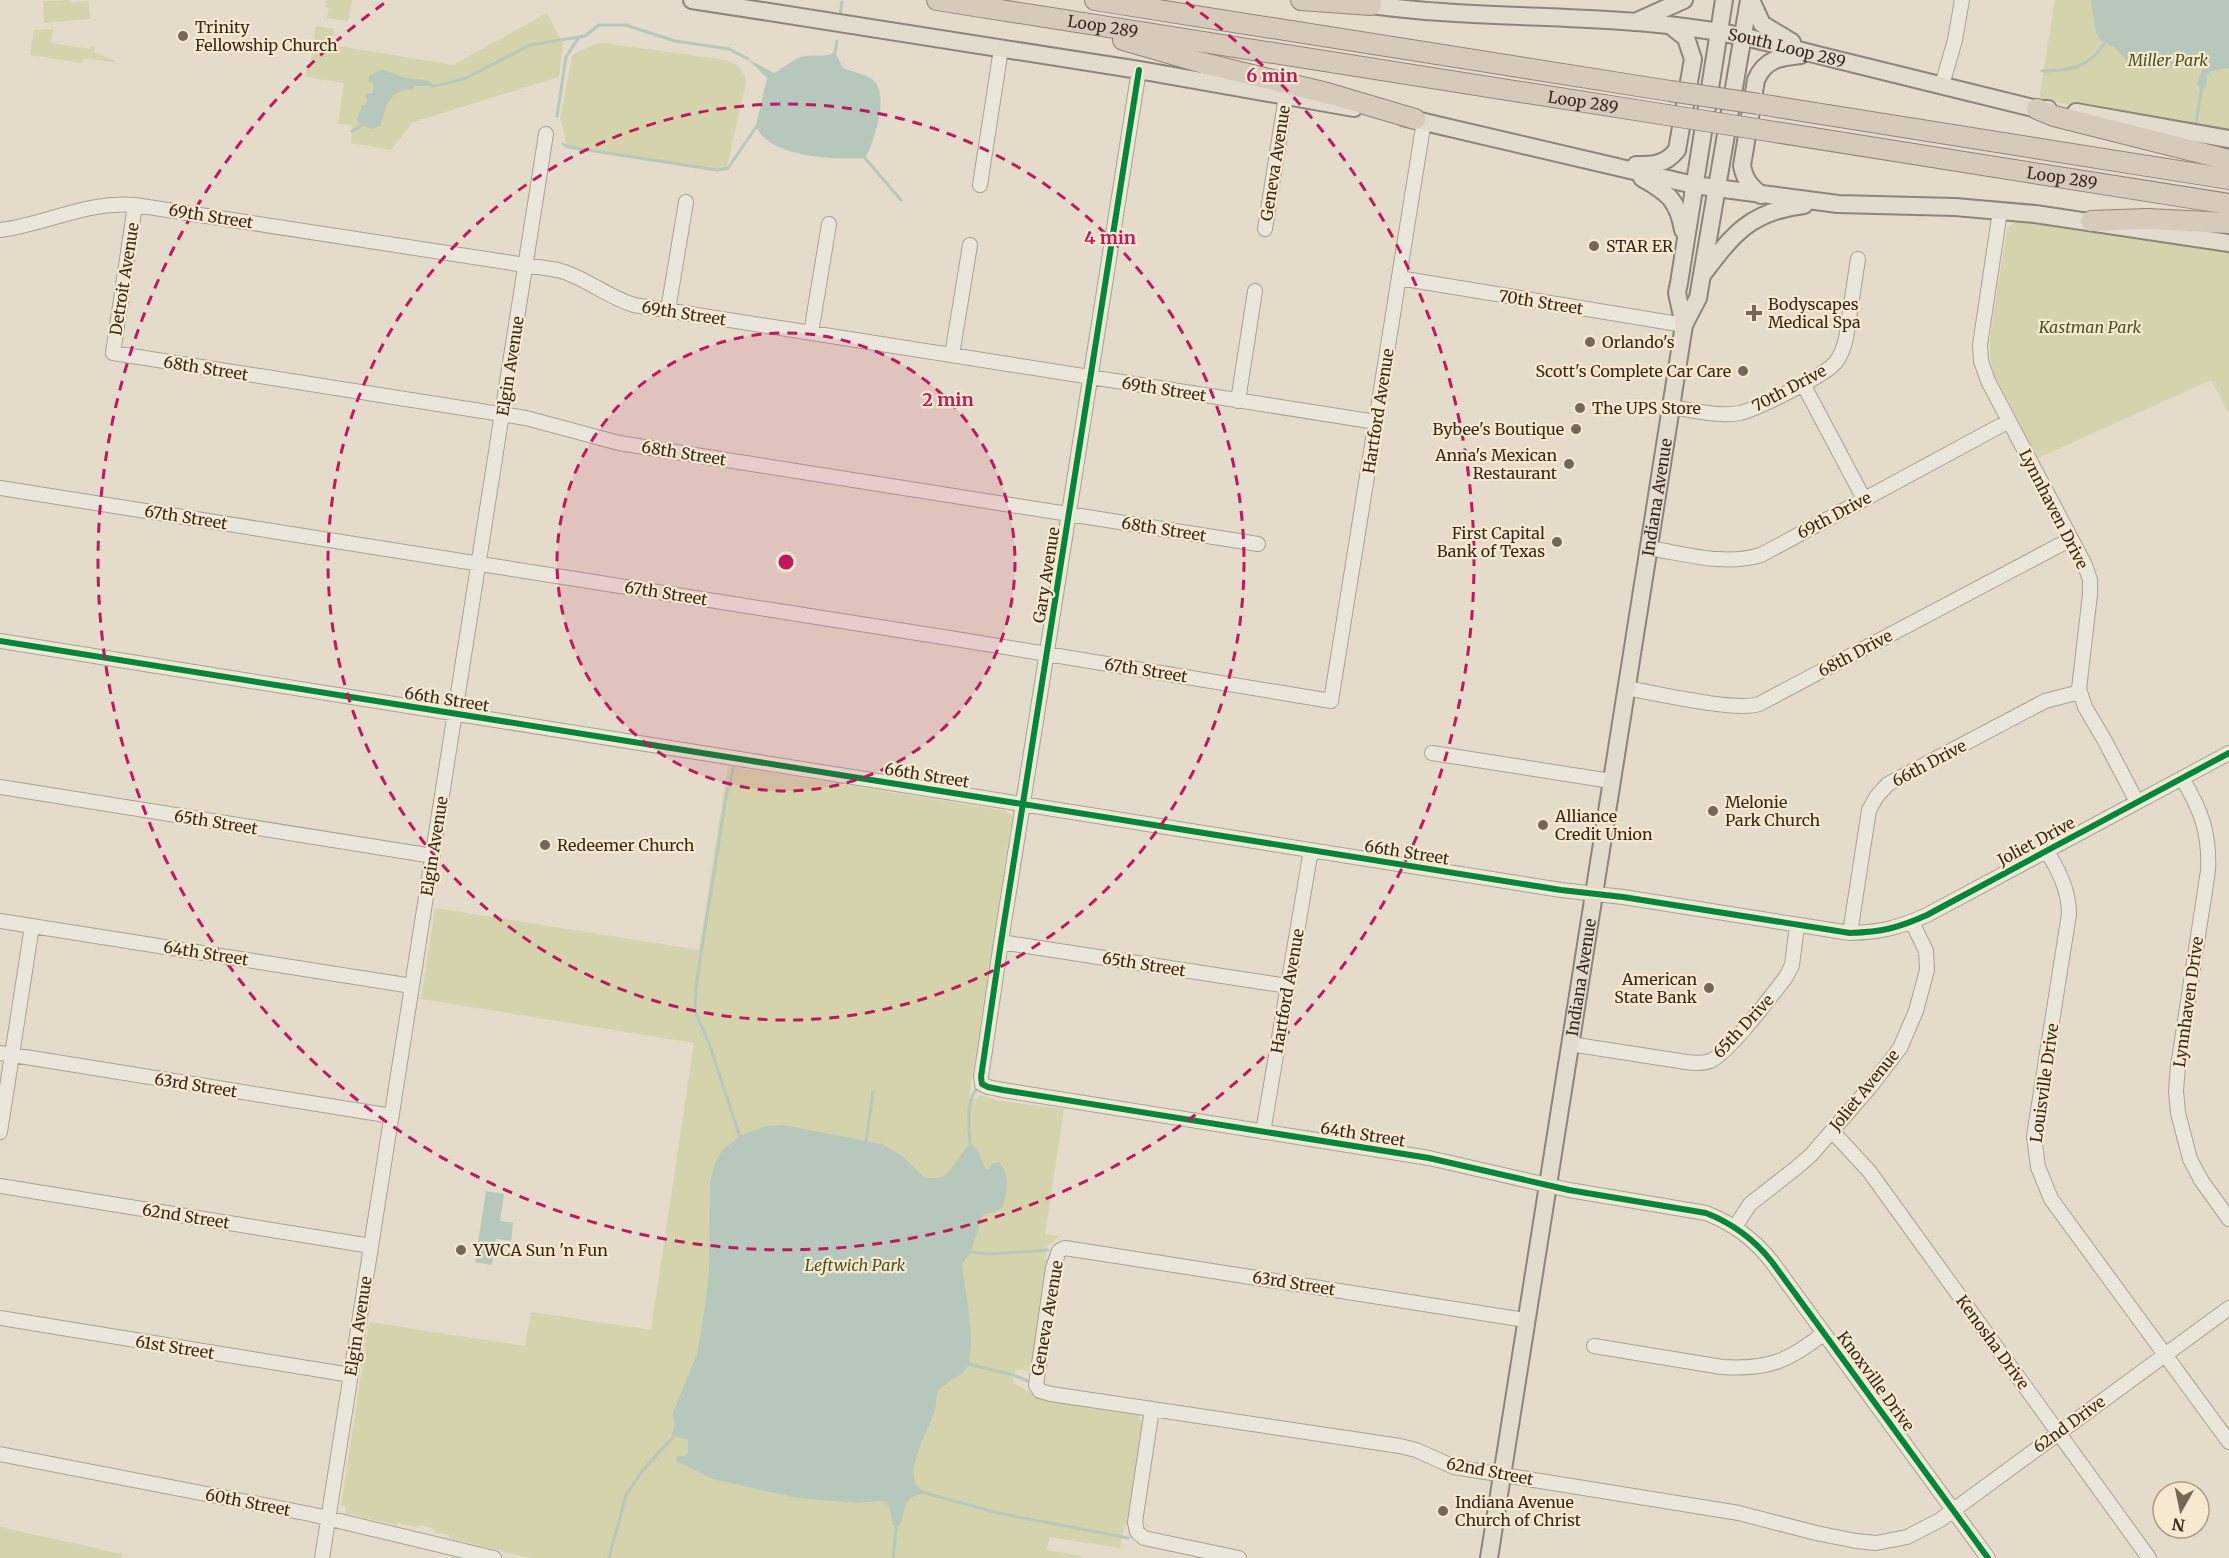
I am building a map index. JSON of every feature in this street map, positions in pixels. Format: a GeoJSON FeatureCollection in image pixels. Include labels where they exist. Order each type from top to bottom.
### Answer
{"type":"FeatureCollection","features":[{"type":"Feature","properties":{"kind":"highway","name":"Loop 289"},"geometry":{"type":"LineString","coordinates":[[937,0],[2229,204]]}},
{"type":"Feature","properties":{"kind":"highway","name":"Loop 289"},"geometry":{"type":"LineString","coordinates":[[1095,0],[2229,179]]}},
{"type":"Feature","properties":{"kind":"highway"},"geometry":{"type":"LineString","coordinates":[[1301,0],[1371,5]]}},
{"type":"Feature","properties":{"kind":"highway"},"geometry":{"type":"LineString","coordinates":[[1046,17],[1192,60],[1327,93],[1419,120]]}},
{"type":"Feature","properties":{"kind":"highway"},"geometry":{"type":"LineString","coordinates":[[2037,109],[2064,119],[2229,160]]}},
{"type":"Feature","properties":{"kind":"highway"},"geometry":{"type":"LineString","coordinates":[[2091,221],[2147,219],[2229,223]]}},
{"type":"Feature","properties":{"kind":"main road"},"geometry":{"type":"LineString","coordinates":[[692,0],[1139,70],[1419,120],[1694,185],[1839,204],[2000,211],[2091,221],[2229,243]]}},
{"type":"Feature","properties":{"kind":"main road","name":"South Loop 289"},"geometry":{"type":"LineString","coordinates":[[1337,0],[1371,5],[1635,22],[1719,32],[2037,109],[2064,109],[2229,139]]}},
{"type":"Feature","properties":{"kind":"main road"},"geometry":{"type":"LineString","coordinates":[[1635,22],[1684,0]]}},
{"type":"Feature","properties":{"kind":"main road","name":"Indiana Avenue"},"geometry":{"type":"LineString","coordinates":[[1489,1558],[1683,325],[1677,293],[1724,0]]}},
{"type":"Feature","properties":{"kind":"main road"},"geometry":{"type":"LineString","coordinates":[[1750,0],[1762,24],[1814,54]]}},
{"type":"Feature","properties":{"kind":"main road","name":"Indiana Avenue"},"geometry":{"type":"LineString","coordinates":[[1683,325],[1698,298],[1750,0]]}},
{"type":"Feature","properties":{"kind":"main road"},"geometry":{"type":"LineString","coordinates":[[1614,165],[1661,164],[1677,150],[1693,59],[1686,38],[1671,26]]}},
{"type":"Feature","properties":{"kind":"main road"},"geometry":{"type":"LineString","coordinates":[[1761,195],[1744,177],[1742,166],[1756,80],[1768,62],[1781,57],[1814,54]]}},
{"type":"Feature","properties":{"kind":"main road"},"geometry":{"type":"LineString","coordinates":[[1614,165],[1635,174],[1669,195],[1681,219],[1685,237]]}},
{"type":"Feature","properties":{"kind":"main road"},"geometry":{"type":"LineString","coordinates":[[1701,278],[1729,240],[1762,216],[1785,207],[1839,204]]}},
{"type":"Feature","properties":{"kind":"street"},"geometry":{"type":"LineString","coordinates":[[1942,85],[1955,40],[1962,0]]}},
{"type":"Feature","properties":{"kind":"street"},"geometry":{"type":"LineString","coordinates":[[980,185],[1002,49]]}},
{"type":"Feature","properties":{"kind":"street","name":"Gary Avenue"},"geometry":{"type":"LineString","coordinates":[[982,1084],[981,1077],[1001,942],[1139,70]]}},
{"type":"Feature","properties":{"kind":"street","name":"Geneva Avenue"},"geometry":{"type":"LineString","coordinates":[[1265,229],[1286,96]]}},
{"type":"Feature","properties":{"kind":"street","name":"Hartford Avenue"},"geometry":{"type":"LineString","coordinates":[[1331,701],[1399,279],[1419,120]]}},
{"type":"Feature","properties":{"kind":"street","name":"Elgin Avenue"},"geometry":{"type":"LineString","coordinates":[[322,1558],[546,134]]}},
{"type":"Feature","properties":{"kind":"street"},"geometry":{"type":"LineString","coordinates":[[668,310],[686,202]]}},
{"type":"Feature","properties":{"kind":"street","name":"69th Street"},"geometry":{"type":"LineString","coordinates":[[0,230],[19,228],[93,206],[135,204],[526,264],[571,273],[626,303],[1376,422]]}},
{"type":"Feature","properties":{"kind":"street","name":"Detroit Avenue"},"geometry":{"type":"LineString","coordinates":[[113,353],[135,204]]}},
{"type":"Feature","properties":{"kind":"street","name":"Lynnhaven Drive"},"geometry":{"type":"LineString","coordinates":[[2000,211],[1980,352],[1983,370],[2071,538],[2090,580],[2089,608],[2080,668],[2080,692],[2085,707],[2138,802]]}},
{"type":"Feature","properties":{"kind":"street"},"geometry":{"type":"LineString","coordinates":[[811,333],[829,224]]}},
{"type":"Feature","properties":{"kind":"street"},"geometry":{"type":"LineString","coordinates":[[952,355],[970,245]]}},
{"type":"Feature","properties":{"kind":"street","name":"70th Drive"},"geometry":{"type":"LineString","coordinates":[[1670,407],[1704,412],[1739,413],[1803,384],[1834,364],[1843,350],[1858,259]]}},
{"type":"Feature","properties":{"kind":"street","name":"70th Street"},"geometry":{"type":"LineString","coordinates":[[1399,279],[1683,325]]}},
{"type":"Feature","properties":{"kind":"street"},"geometry":{"type":"LineString","coordinates":[[1238,401],[1255,291]]}},
{"type":"Feature","properties":{"kind":"street","name":"68th Street"},"geometry":{"type":"LineString","coordinates":[[113,353],[543,421],[619,443],[1258,544]]}},
{"type":"Feature","properties":{"kind":"street"},"geometry":{"type":"LineString","coordinates":[[1803,384],[1864,499]]}},
{"type":"Feature","properties":{"kind":"street","name":"69th Drive"},"geometry":{"type":"LineString","coordinates":[[1648,548],[1719,560],[1748,559],[1761,555],[2009,422]]}},
{"type":"Feature","properties":{"kind":"street","name":"67th Street"},"geometry":{"type":"LineString","coordinates":[[0,488],[1331,701]]}},
{"type":"Feature","properties":{"kind":"street","name":"68th Drive"},"geometry":{"type":"LineString","coordinates":[[1626,688],[1725,704],[1747,706],[1759,704],[2071,538]]}},
{"type":"Feature","properties":{"kind":"street","name":"66th Street"},"geometry":{"type":"LineString","coordinates":[[0,641],[1311,850],[1850,933]]}},
{"type":"Feature","properties":{"kind":"street","name":"66th Drive"},"geometry":{"type":"LineString","coordinates":[[1850,933],[1869,810],[1877,796],[1888,784],[2045,701],[2080,692]]}},
{"type":"Feature","properties":{"kind":"street"},"geometry":{"type":"LineString","coordinates":[[1432,753],[1611,781]]}},
{"type":"Feature","properties":{"kind":"street","name":"Joliet Drive"},"geometry":{"type":"LineString","coordinates":[[1850,933],[1878,932],[1912,922],[2229,753]]}},
{"type":"Feature","properties":{"kind":"street","name":"Lynnhaven Drive"},"geometry":{"type":"LineString","coordinates":[[2182,778],[2204,821],[2209,849],[2208,871],[2178,1066],[2178,1113],[2190,1159],[2201,1180],[2229,1219]]}},
{"type":"Feature","properties":{"kind":"street","name":"65th Street"},"geometry":{"type":"LineString","coordinates":[[0,787],[433,856]]}},
{"type":"Feature","properties":{"kind":"street","name":"Hartford Avenue"},"geometry":{"type":"LineString","coordinates":[[1263,1132],[1311,850]]}},
{"type":"Feature","properties":{"kind":"street","name":"Louisville Drive"},"geometry":{"type":"LineString","coordinates":[[2046,850],[2063,883],[2069,902],[2069,918],[2034,1136],[2038,1167],[2051,1199],[2229,1442]]}},
{"type":"Feature","properties":{"kind":"street","name":"64th Street"},"geometry":{"type":"LineString","coordinates":[[0,921],[412,986]]}},
{"type":"Feature","properties":{"kind":"street","name":"Joliet Avenue"},"geometry":{"type":"LineString","coordinates":[[1735,1227],[1750,1204],[1796,1168],[1832,1131],[1887,1066],[1900,1047],[1922,993],[1927,961],[1926,951],[1912,922]]}},
{"type":"Feature","properties":{"kind":"street"},"geometry":{"type":"LineString","coordinates":[[0,1132],[6,1054],[32,926]]}},
{"type":"Feature","properties":{"kind":"street","name":"65th Drive"},"geometry":{"type":"LineString","coordinates":[[1570,1044],[1713,1066],[1786,977],[1792,965],[1797,926]]}},
{"type":"Feature","properties":{"kind":"street","name":"65th Street"},"geometry":{"type":"LineString","coordinates":[[1001,942],[1288,986]]}},
{"type":"Feature","properties":{"kind":"street","name":"63rd Street"},"geometry":{"type":"LineString","coordinates":[[6,1054],[392,1116]]}},
{"type":"Feature","properties":{"kind":"street","name":"64th Street"},"geometry":{"type":"LineString","coordinates":[[982,1084],[1003,1090],[1429,1158],[1548,1185],[1706,1213],[1735,1227]]}},
{"type":"Feature","properties":{"kind":"street","name":"Kenosha Drive"},"geometry":{"type":"LineString","coordinates":[[1832,1131],[1869,1171],[2149,1558]]}},
{"type":"Feature","properties":{"kind":"street","name":"62nd Street"},"geometry":{"type":"LineString","coordinates":[[0,1186],[371,1246]]}},
{"type":"Feature","properties":{"kind":"street","name":"Knoxville Drive"},"geometry":{"type":"LineString","coordinates":[[1735,1227],[1762,1248],[1988,1558]]}},
{"type":"Feature","properties":{"kind":"street","name":"63rd Street"},"geometry":{"type":"LineString","coordinates":[[1062,1250],[1065,1248],[1085,1250],[1526,1320]]}},
{"type":"Feature","properties":{"kind":"street","name":"Geneva Avenue"},"geometry":{"type":"LineString","coordinates":[[1038,1388],[1037,1374],[1053,1268],[1059,1251],[1062,1250]]}},
{"type":"Feature","properties":{"kind":"street","name":"62nd Drive"},"geometry":{"type":"LineString","coordinates":[[1907,1537],[1953,1511],[2229,1308]]}},
{"type":"Feature","properties":{"kind":"street","name":"61st Street"},"geometry":{"type":"LineString","coordinates":[[0,1318],[351,1375]]}},
{"type":"Feature","properties":{"kind":"street"},"geometry":{"type":"LineString","coordinates":[[1594,1346],[1722,1367],[1741,1368],[1780,1361],[1800,1352],[1824,1333]]}},
{"type":"Feature","properties":{"kind":"street","name":"62nd Street"},"geometry":{"type":"LineString","coordinates":[[1038,1388],[1040,1391],[1051,1394],[1400,1446],[1416,1450],[1454,1467],[1739,1513],[1857,1541],[1876,1543],[1907,1537]]}},
{"type":"Feature","properties":{"kind":"street"},"geometry":{"type":"LineString","coordinates":[[1152,1408],[1135,1522],[1137,1532],[1144,1538],[1197,1553],[1239,1558]]}},
{"type":"Feature","properties":{"kind":"street","name":"60th Street"},"geometry":{"type":"LineString","coordinates":[[0,1454],[328,1518],[494,1558]]}},
{"type":"Feature","properties":{"kind":"green space"},"geometry":{"type":"Polygon","coordinates":[[[70,0],[71,2],[89,1],[90,19],[44,23],[43,1],[70,0]]]}},
{"type":"Feature","properties":{"kind":"green space"},"geometry":{"type":"Polygon","coordinates":[[[326,0],[352,0],[348,21],[327,18],[329,8],[325,7],[326,0]]]}},
{"type":"Feature","properties":{"kind":"green space","name":"Miller Park"},"geometry":{"type":"Polygon","coordinates":[[[2055,0],[2229,0],[2229,131],[2041,99],[2040,93],[2055,0]]]}},
{"type":"Feature","properties":{"kind":"green space"},"geometry":{"type":"Polygon","coordinates":[[[547,13],[563,45],[559,77],[413,122],[391,150],[351,143],[352,125],[338,124],[344,83],[306,77],[316,26],[334,29],[332,45],[453,65],[547,13]]]}},
{"type":"Feature","properties":{"kind":"green space"},"geometry":{"type":"Polygon","coordinates":[[[53,29],[51,43],[90,49],[90,46],[95,47],[94,52],[115,61],[85,58],[81,63],[30,55],[34,30],[53,29]]]}},
{"type":"Feature","properties":{"kind":"green space"},"geometry":{"type":"Polygon","coordinates":[[[604,43],[726,60],[740,68],[746,83],[726,171],[568,146],[560,120],[572,55],[596,44],[604,43]]]}},
{"type":"Feature","properties":{"kind":"green space","name":"Kastman Park"},"geometry":{"type":"Polygon","coordinates":[[[2018,221],[2229,251],[2229,413],[2211,380],[2038,458],[1995,376],[1990,358],[1990,339],[2007,228],[2018,221]]]}},
{"type":"Feature","properties":{"kind":"green space","name":"Leftwich Park"},"geometry":{"type":"Polygon","coordinates":[[[728,766],[1001,810],[1006,811],[1012,817],[969,1098],[975,1100],[980,1095],[1001,1101],[1064,1109],[1045,1234],[1058,1236],[1051,1244],[1048,1244],[1045,1259],[1049,1259],[1031,1371],[1015,1369],[1013,1382],[1040,1399],[1140,1413],[1139,1420],[1144,1420],[1129,1518],[1120,1548],[1049,1537],[1047,1550],[1082,1556],[1081,1558],[531,1558],[449,1538],[449,1535],[421,1525],[415,1527],[398,1523],[397,1525],[344,1512],[347,1510],[344,1505],[341,1506],[369,1322],[525,1346],[531,1312],[651,1330],[694,1043],[421,999],[435,908],[699,950],[728,766]]]}},
{"type":"Feature","properties":{"kind":"green space"},"geometry":{"type":"Polygon","coordinates":[[[0,1527],[122,1554],[121,1558],[0,1558],[0,1527]]]}},
{"type":"Feature","properties":{"kind":"shaded area"},"geometry":{"type":"Polygon","coordinates":[[[2091,0],[2229,0],[2229,68],[2211,71],[2207,75],[2206,87],[2201,92],[2197,84],[2206,61],[2202,57],[2165,70],[2160,67],[2149,69],[2128,63],[2117,49],[2100,40],[2096,32],[2091,0]]]}},
{"type":"Feature","properties":{"kind":"shaded area"},"geometry":{"type":"Polygon","coordinates":[[[835,52],[843,68],[874,81],[878,88],[880,108],[878,120],[865,158],[804,155],[773,144],[762,136],[756,125],[767,78],[748,59],[774,73],[801,57],[827,55],[835,52]]]}},
{"type":"Feature","properties":{"kind":"shaded area"},"geometry":{"type":"Polygon","coordinates":[[[382,69],[402,77],[429,81],[435,86],[414,86],[414,89],[394,95],[384,112],[381,126],[371,129],[357,120],[362,105],[366,104],[365,94],[372,93],[374,85],[369,81],[369,76],[382,69]]]}},
{"type":"Feature","properties":{"kind":"shaded area"},"geometry":{"type":"Polygon","coordinates":[[[783,1125],[882,1144],[902,1156],[925,1178],[939,1178],[946,1175],[970,1143],[977,1150],[986,1170],[991,1164],[999,1162],[1007,1178],[1006,1196],[1002,1208],[982,1216],[971,1252],[962,1264],[971,1341],[968,1365],[937,1394],[935,1410],[920,1446],[915,1466],[915,1484],[922,1490],[921,1494],[907,1502],[899,1526],[893,1525],[889,1506],[882,1501],[857,1503],[797,1498],[713,1479],[676,1461],[677,1456],[685,1456],[688,1452],[688,1440],[672,1435],[675,1422],[672,1415],[697,1354],[703,1321],[709,1271],[710,1182],[715,1163],[722,1150],[742,1135],[765,1126],[783,1125]]]}},
{"type":"Feature","properties":{"kind":"shaded area"},"geometry":{"type":"Polygon","coordinates":[[[486,1191],[504,1194],[500,1221],[513,1223],[511,1241],[496,1239],[492,1265],[475,1262],[486,1191]]]}},
{"type":"Feature","properties":{"kind":"waterway"},"geometry":{"type":"LineString","coordinates":[[840,15],[842,2]]}},
{"type":"Feature","properties":{"kind":"waterway"},"geometry":{"type":"LineString","coordinates":[[432,86],[466,78],[530,45],[585,36],[599,25],[625,25],[675,41],[729,49],[748,59]]}},
{"type":"Feature","properties":{"kind":"waterway"},"geometry":{"type":"LineString","coordinates":[[557,116],[566,57],[579,37]]}},
{"type":"Feature","properties":{"kind":"waterway"},"geometry":{"type":"LineString","coordinates":[[835,52],[837,41]]}},
{"type":"Feature","properties":{"kind":"waterway"},"geometry":{"type":"LineString","coordinates":[[2042,71],[2070,69],[2085,63],[2104,44]]}},
{"type":"Feature","properties":{"kind":"waterway"},"geometry":{"type":"LineString","coordinates":[[2196,123],[2201,92]]}},
{"type":"Feature","properties":{"kind":"waterway"},"geometry":{"type":"LineString","coordinates":[[352,131],[364,124]]}},
{"type":"Feature","properties":{"kind":"waterway"},"geometry":{"type":"LineString","coordinates":[[563,144],[568,147],[717,170],[728,168],[757,126]]}},
{"type":"Feature","properties":{"kind":"waterway"},"geometry":{"type":"LineString","coordinates":[[865,158],[901,200]]}},
{"type":"Feature","properties":{"kind":"waterway"},"geometry":{"type":"LineString","coordinates":[[734,766],[726,797],[696,986],[695,1011],[709,1043],[740,1137]]}},
{"type":"Feature","properties":{"kind":"waterway"},"geometry":{"type":"LineString","coordinates":[[970,1143],[970,1105],[979,1087]]}},
{"type":"Feature","properties":{"kind":"waterway"},"geometry":{"type":"LineString","coordinates":[[866,1142],[873,1092]]}},
{"type":"Feature","properties":{"kind":"waterway"},"geometry":{"type":"LineString","coordinates":[[971,1252],[988,1254],[1048,1250]]}},
{"type":"Feature","properties":{"kind":"waterway"},"geometry":{"type":"LineString","coordinates":[[968,1364],[1028,1381]]}},
{"type":"Feature","properties":{"kind":"waterway"},"geometry":{"type":"LineString","coordinates":[[609,1558],[626,1495],[643,1470],[673,1437]]}},
{"type":"Feature","properties":{"kind":"waterway"},"geometry":{"type":"LineString","coordinates":[[922,1492],[998,1513],[1128,1538]]}},
{"type":"Feature","properties":{"kind":"waterway"},"geometry":{"type":"LineString","coordinates":[[893,1558],[896,1527]]}},
{"type":"Feature","properties":{"kind":"cycle path"},"geometry":{"type":"LineString","coordinates":[[1139,70],[1001,942],[981,1077],[982,1084],[1003,1090],[1429,1158],[1569,1190],[1706,1213],[1716,1217],[1743,1233],[1772,1262],[1988,1558]]}},
{"type":"Feature","properties":{"kind":"cycle path"},"geometry":{"type":"LineString","coordinates":[[0,641],[1561,890],[1623,897],[1850,933],[1890,928],[1927,915],[2229,753]]}},
{"type":"Feature","properties":{"kind":"place","name":"Trinity Fellowship Church"},"geometry":{"type":"Point","coordinates":[183,36]}},
{"type":"Feature","properties":{"kind":"place","name":"STAR ER"},"geometry":{"type":"Point","coordinates":[1594,246]}},
{"type":"Feature","properties":{"kind":"place","name":"Bodyscapes Medical Spa"},"geometry":{"type":"Point","coordinates":[1754,313]}},
{"type":"Feature","properties":{"kind":"place","name":"Orlando's"},"geometry":{"type":"Point","coordinates":[1590,342]}},
{"type":"Feature","properties":{"kind":"place","name":"Scott's Complete Car Care"},"geometry":{"type":"Point","coordinates":[1743,371]}},
{"type":"Feature","properties":{"kind":"place","name":"The UPS Store"},"geometry":{"type":"Point","coordinates":[1580,408]}},
{"type":"Feature","properties":{"kind":"place","name":"Bybee's Boutique"},"geometry":{"type":"Point","coordinates":[1576,429]}},
{"type":"Feature","properties":{"kind":"place","name":"Anna's Mexican Restaurant"},"geometry":{"type":"Point","coordinates":[1569,464]}},
{"type":"Feature","properties":{"kind":"place","name":"First Capital Bank of Texas"},"geometry":{"type":"Point","coordinates":[1557,542]}},
{"type":"Feature","properties":{"kind":"place","name":"Melonie Park Church"},"geometry":{"type":"Point","coordinates":[1713,811]}},
{"type":"Feature","properties":{"kind":"place","name":"Alliance Credit Union"},"geometry":{"type":"Point","coordinates":[1543,825]}},
{"type":"Feature","properties":{"kind":"place","name":"Redeemer Church"},"geometry":{"type":"Point","coordinates":[545,845]}},
{"type":"Feature","properties":{"kind":"place","name":"American State Bank"},"geometry":{"type":"Point","coordinates":[1709,988]}},
{"type":"Feature","properties":{"kind":"place","name":"YWCA Sun 'n Fun"},"geometry":{"type":"Point","coordinates":[461,1250]}},
{"type":"Feature","properties":{"kind":"place","name":"Indiana Avenue Church of Christ"},"geometry":{"type":"Point","coordinates":[1443,1511]}}]}
